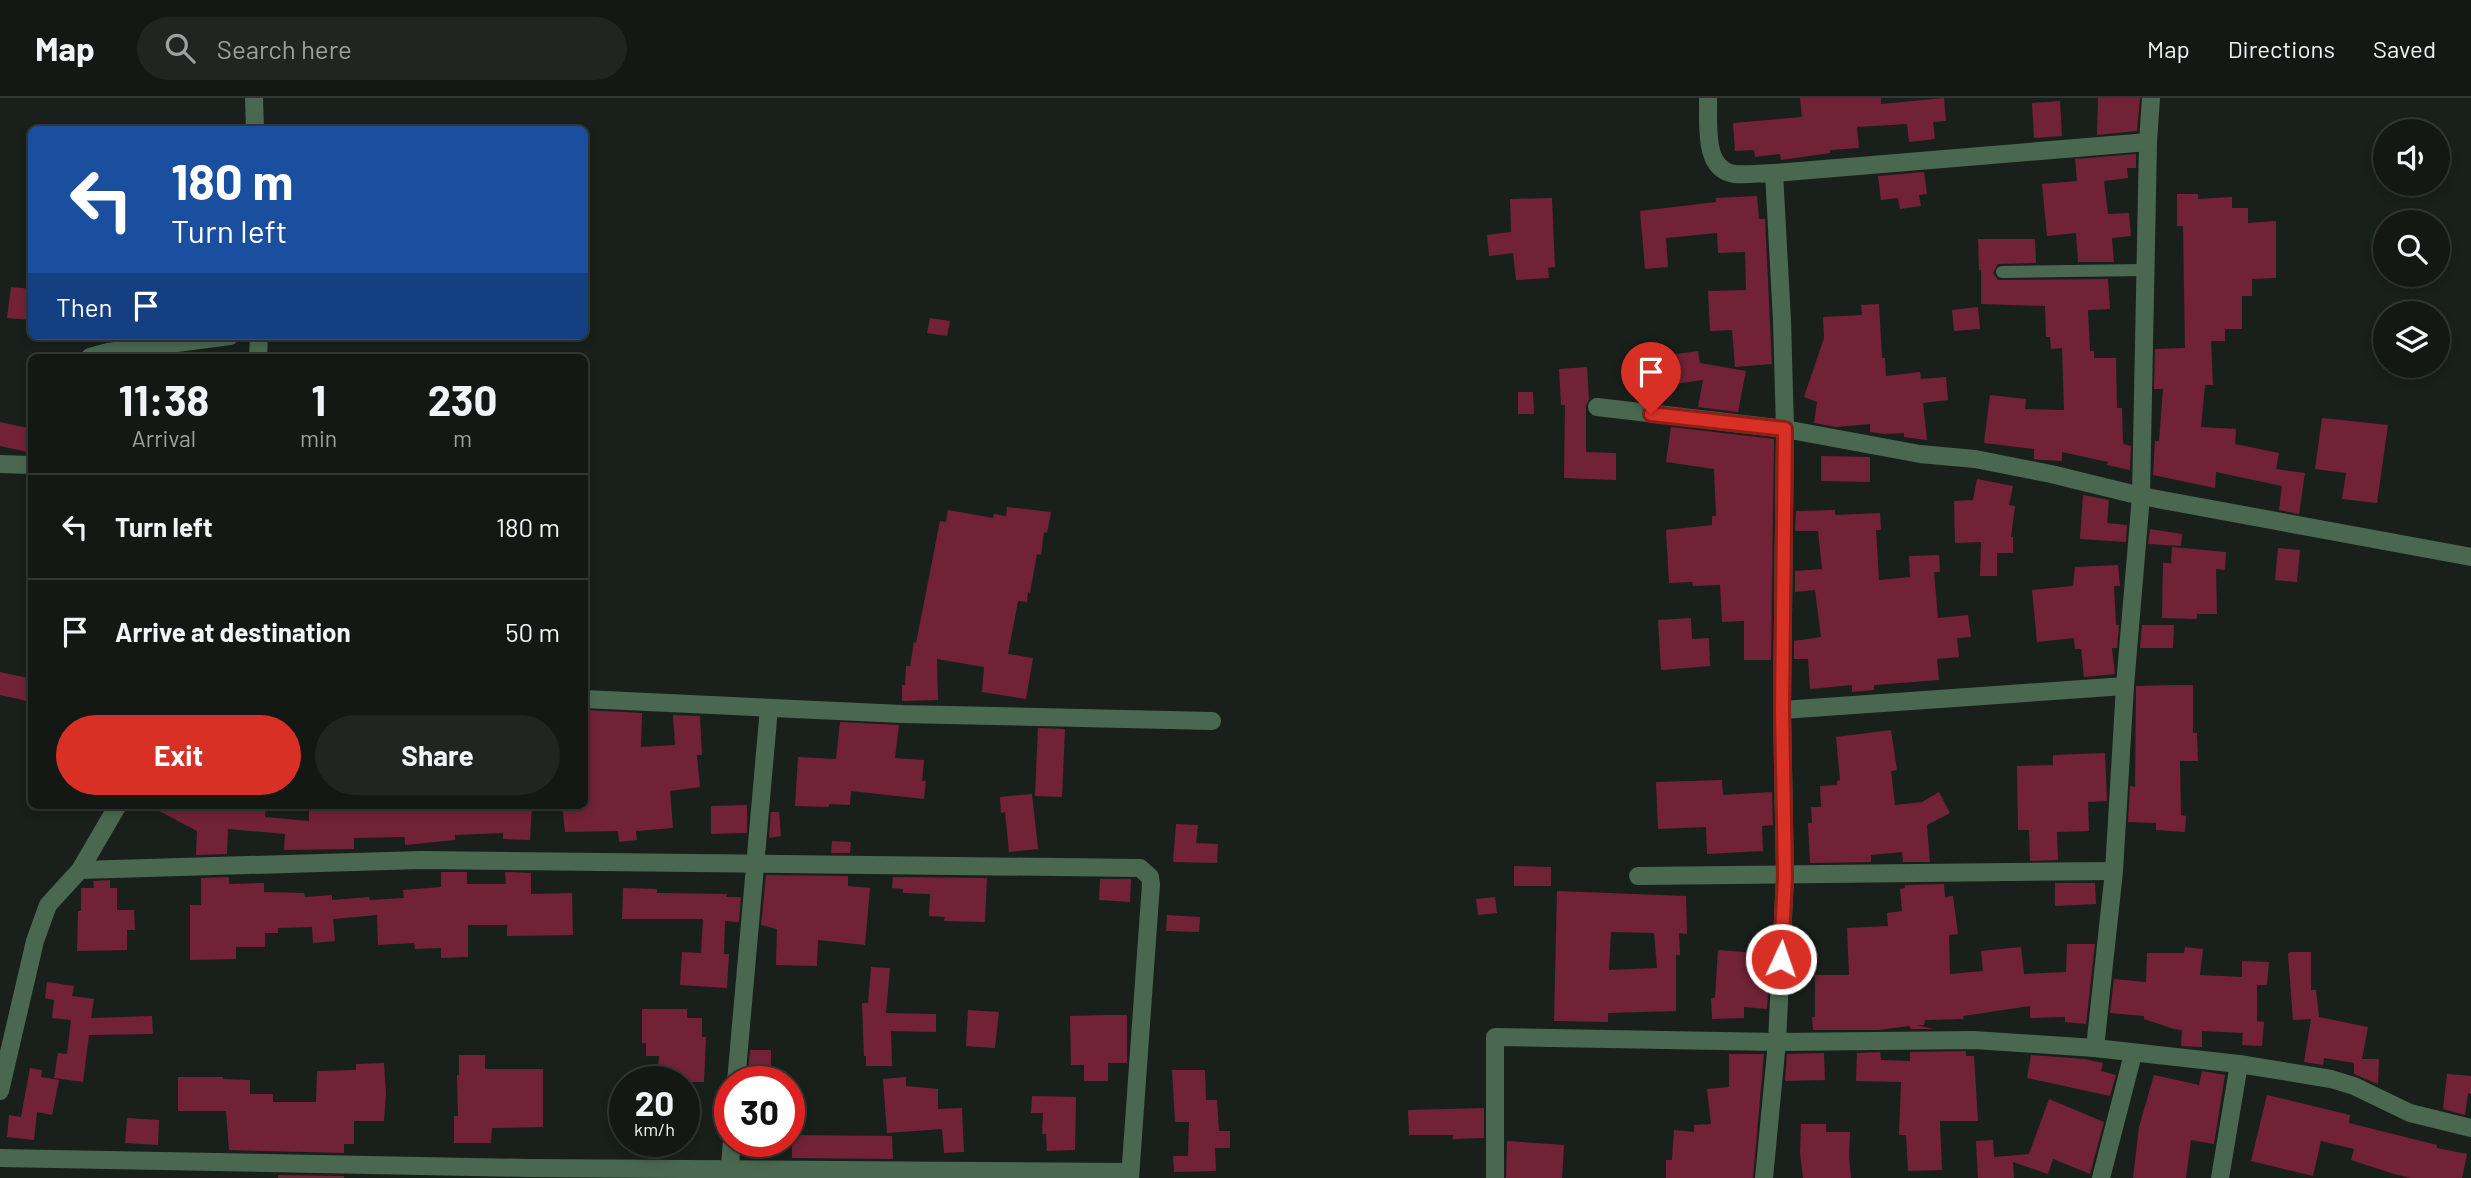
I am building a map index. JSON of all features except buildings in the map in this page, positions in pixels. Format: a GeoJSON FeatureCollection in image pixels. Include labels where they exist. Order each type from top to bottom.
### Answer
{"type":"FeatureCollection","features":[{"type":"Feature","properties":{"kind":"street"},"geometry":{"type":"LineString","coordinates":[[254,98],[255,126]]}},
{"type":"Feature","properties":{"kind":"street"},"geometry":{"type":"LineString","coordinates":[[1708,98],[1710,151],[1718,166],[1733,174],[1774,173],[2148,142]]}},
{"type":"Feature","properties":{"kind":"street"},"geometry":{"type":"LineString","coordinates":[[2095,1048],[2114,871],[2125,686],[2141,496],[2151,98]]}},
{"type":"Feature","properties":{"kind":"street"},"geometry":{"type":"LineString","coordinates":[[1764,1178],[1777,1042],[1785,876],[1782,710],[1785,429],[1774,173]]}},
{"type":"Feature","properties":{"kind":"street"},"geometry":{"type":"LineString","coordinates":[[101,354],[200,340]]}},
{"type":"Feature","properties":{"kind":"street"},"geometry":{"type":"LineString","coordinates":[[1597,407],[1785,429],[1920,454],[1975,458],[2141,496],[2471,556]]}},
{"type":"Feature","properties":{"kind":"street"},"geometry":{"type":"LineString","coordinates":[[0,464],[28,465]]}},
{"type":"Feature","properties":{"kind":"street"},"geometry":{"type":"LineString","coordinates":[[1782,710],[2125,686]]}},
{"type":"Feature","properties":{"kind":"street"},"geometry":{"type":"LineString","coordinates":[[588,699],[902,714],[1212,721]]}},
{"type":"Feature","properties":{"kind":"street"},"geometry":{"type":"LineString","coordinates":[[738,1066],[769,708]]}},
{"type":"Feature","properties":{"kind":"street"},"geometry":{"type":"LineString","coordinates":[[0,1091],[35,941],[48,905],[80,870],[116,809]]}},
{"type":"Feature","properties":{"kind":"street"},"geometry":{"type":"LineString","coordinates":[[0,1158],[729,1174],[1130,1175],[1152,884],[1146,872],[1131,867],[421,860],[80,870]]}},
{"type":"Feature","properties":{"kind":"street"},"geometry":{"type":"LineString","coordinates":[[1638,876],[2114,871]]}},
{"type":"Feature","properties":{"kind":"street"},"geometry":{"type":"LineString","coordinates":[[1495,1178],[1495,1037],[1777,1042],[1973,1040],[2095,1048],[2331,1079],[2354,1086],[2410,1113],[2471,1128]]}},
{"type":"Feature","properties":{"kind":"street"},"geometry":{"type":"LineString","coordinates":[[2101,1178],[2133,1054]]}},
{"type":"Feature","properties":{"kind":"street"},"geometry":{"type":"LineString","coordinates":[[2220,1178],[2239,1065]]}},
{"type":"Feature","properties":{"kind":"lane"},"geometry":{"type":"LineString","coordinates":[[2002,272],[2145,270]]}},
{"type":"Feature","properties":{"kind":"route"},"geometry":{"type":"LineString","coordinates":[[1651,414],[1785,429],[1782,710],[1785,876],[1781,959]]}}]}
